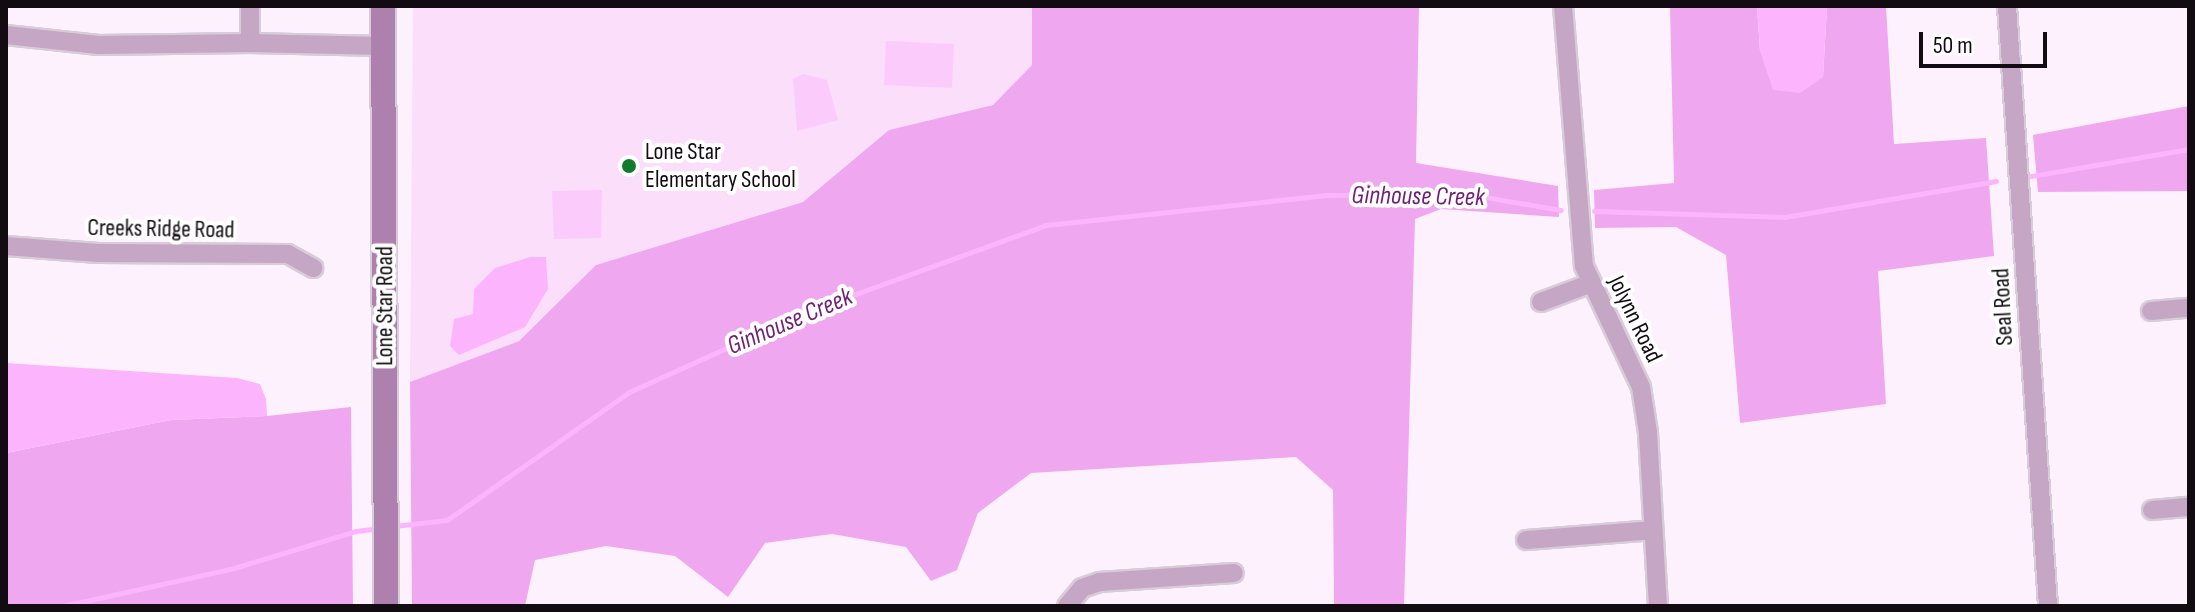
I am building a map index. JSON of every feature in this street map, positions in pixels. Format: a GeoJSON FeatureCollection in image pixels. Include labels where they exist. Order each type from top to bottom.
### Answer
{"type":"FeatureCollection","features":[{"type":"Feature","properties":{"kind":"street"},"geometry":{"type":"LineString","coordinates":[[250,6],[250,43]]}},
{"type":"Feature","properties":{"kind":"street","name":"Lone Star Road"},"geometry":{"type":"LineString","coordinates":[[383,6],[386,606]]}},
{"type":"Feature","properties":{"kind":"street","name":"Jolynn Road"},"geometry":{"type":"LineString","coordinates":[[1563,6],[1578,229],[1589,284],[1623,343],[1641,387],[1648,433],[1658,606]]}},
{"type":"Feature","properties":{"kind":"street","name":"Seal Road"},"geometry":{"type":"LineString","coordinates":[[2007,6],[2048,606]]}},
{"type":"Feature","properties":{"kind":"street"},"geometry":{"type":"LineString","coordinates":[[6,35],[98,45],[250,43],[383,46]]}},
{"type":"Feature","properties":{"kind":"street","name":"Creeks Ridge Road"},"geometry":{"type":"LineString","coordinates":[[6,246],[98,253],[288,254],[313,268]]}},
{"type":"Feature","properties":{"kind":"street"},"geometry":{"type":"LineString","coordinates":[[1541,302],[1589,284]]}},
{"type":"Feature","properties":{"kind":"street"},"geometry":{"type":"LineString","coordinates":[[2151,311],[2189,308]]}},
{"type":"Feature","properties":{"kind":"street"},"geometry":{"type":"LineString","coordinates":[[2152,510],[2189,507]]}},
{"type":"Feature","properties":{"kind":"street"},"geometry":{"type":"LineString","coordinates":[[1526,540],[1652,530]]}},
{"type":"Feature","properties":{"kind":"street"},"geometry":{"type":"LineString","coordinates":[[1067,606],[1082,588],[1099,582],[1234,573]]}},
{"type":"Feature","properties":{"kind":"shaded area","name":"Lone Star Elementary School"},"geometry":{"type":"Polygon","coordinates":[[[413,6],[1032,6],[1032,65],[993,105],[889,130],[803,202],[596,265],[519,341],[410,382],[413,6]]]}},
{"type":"Feature","properties":{"kind":"shaded area"},"geometry":{"type":"Polygon","coordinates":[[[1032,6],[1419,6],[1416,163],[1558,186],[1559,217],[1441,209],[1415,219],[1404,606],[1334,606],[1333,490],[1296,457],[1031,473],[978,513],[957,570],[931,581],[906,547],[832,534],[765,543],[728,597],[675,556],[606,546],[535,560],[525,606],[412,606],[410,382],[519,341],[596,265],[803,202],[889,130],[993,105],[1032,65],[1032,6]]]}},
{"type":"Feature","properties":{"kind":"shaded area"},"geometry":{"type":"Polygon","coordinates":[[[1670,6],[1757,6],[1760,51],[1823,77],[1827,6],[1886,6],[1894,144],[1986,138],[1994,256],[1878,271],[1886,404],[1740,423],[1726,255],[1676,227],[1595,228],[1594,190],[1674,183],[1670,6]]]}},
{"type":"Feature","properties":{"kind":"shaded area"},"geometry":{"type":"Polygon","coordinates":[[[1757,6],[1827,6],[1823,77],[1800,93],[1773,90],[1760,51],[1757,6]]]}},
{"type":"Feature","properties":{"kind":"shaded area"},"geometry":{"type":"Polygon","coordinates":[[[886,41],[954,44],[952,88],[884,85],[886,41]]]}},
{"type":"Feature","properties":{"kind":"shaded area"},"geometry":{"type":"Polygon","coordinates":[[[803,74],[827,80],[838,120],[797,131],[793,79],[803,74]]]}},
{"type":"Feature","properties":{"kind":"shaded area"},"geometry":{"type":"Polygon","coordinates":[[[2189,106],[2189,191],[2038,192],[2033,135],[2189,106]]]}},
{"type":"Feature","properties":{"kind":"shaded area"},"geometry":{"type":"Polygon","coordinates":[[[602,190],[601,238],[554,239],[552,191],[602,190]]]}},
{"type":"Feature","properties":{"kind":"shaded area"},"geometry":{"type":"Polygon","coordinates":[[[530,257],[546,257],[548,289],[525,327],[459,355],[450,346],[454,319],[473,314],[474,289],[495,268],[530,257]]]}},
{"type":"Feature","properties":{"kind":"shaded area"},"geometry":{"type":"Polygon","coordinates":[[[6,363],[237,378],[260,384],[266,399],[267,416],[171,420],[6,453],[6,363]]]}},
{"type":"Feature","properties":{"kind":"shaded area"},"geometry":{"type":"Polygon","coordinates":[[[351,407],[353,606],[6,606],[6,453],[171,420],[267,416],[351,407]]]}},
{"type":"Feature","properties":{"kind":"waterway","name":"Ginhouse Creek"},"geometry":{"type":"LineString","coordinates":[[2031,176],[2189,149]]}},
{"type":"Feature","properties":{"kind":"waterway","name":"Ginhouse Creek"},"geometry":{"type":"LineString","coordinates":[[1594,211],[1785,217],[1996,181]]}},
{"type":"Feature","properties":{"kind":"waterway","name":"Ginhouse Creek"},"geometry":{"type":"LineString","coordinates":[[394,526],[447,520],[629,392],[806,312],[1046,225],[1329,195],[1468,194],[1561,210]]}},
{"type":"Feature","properties":{"kind":"waterway","name":"Ginhouse Creek"},"geometry":{"type":"LineString","coordinates":[[63,606],[234,568],[356,531],[380,528]]}},
{"type":"Feature","properties":{"kind":"place","name":"Lone Star Elementary School"},"geometry":{"type":"Point","coordinates":[629,166]}}]}
